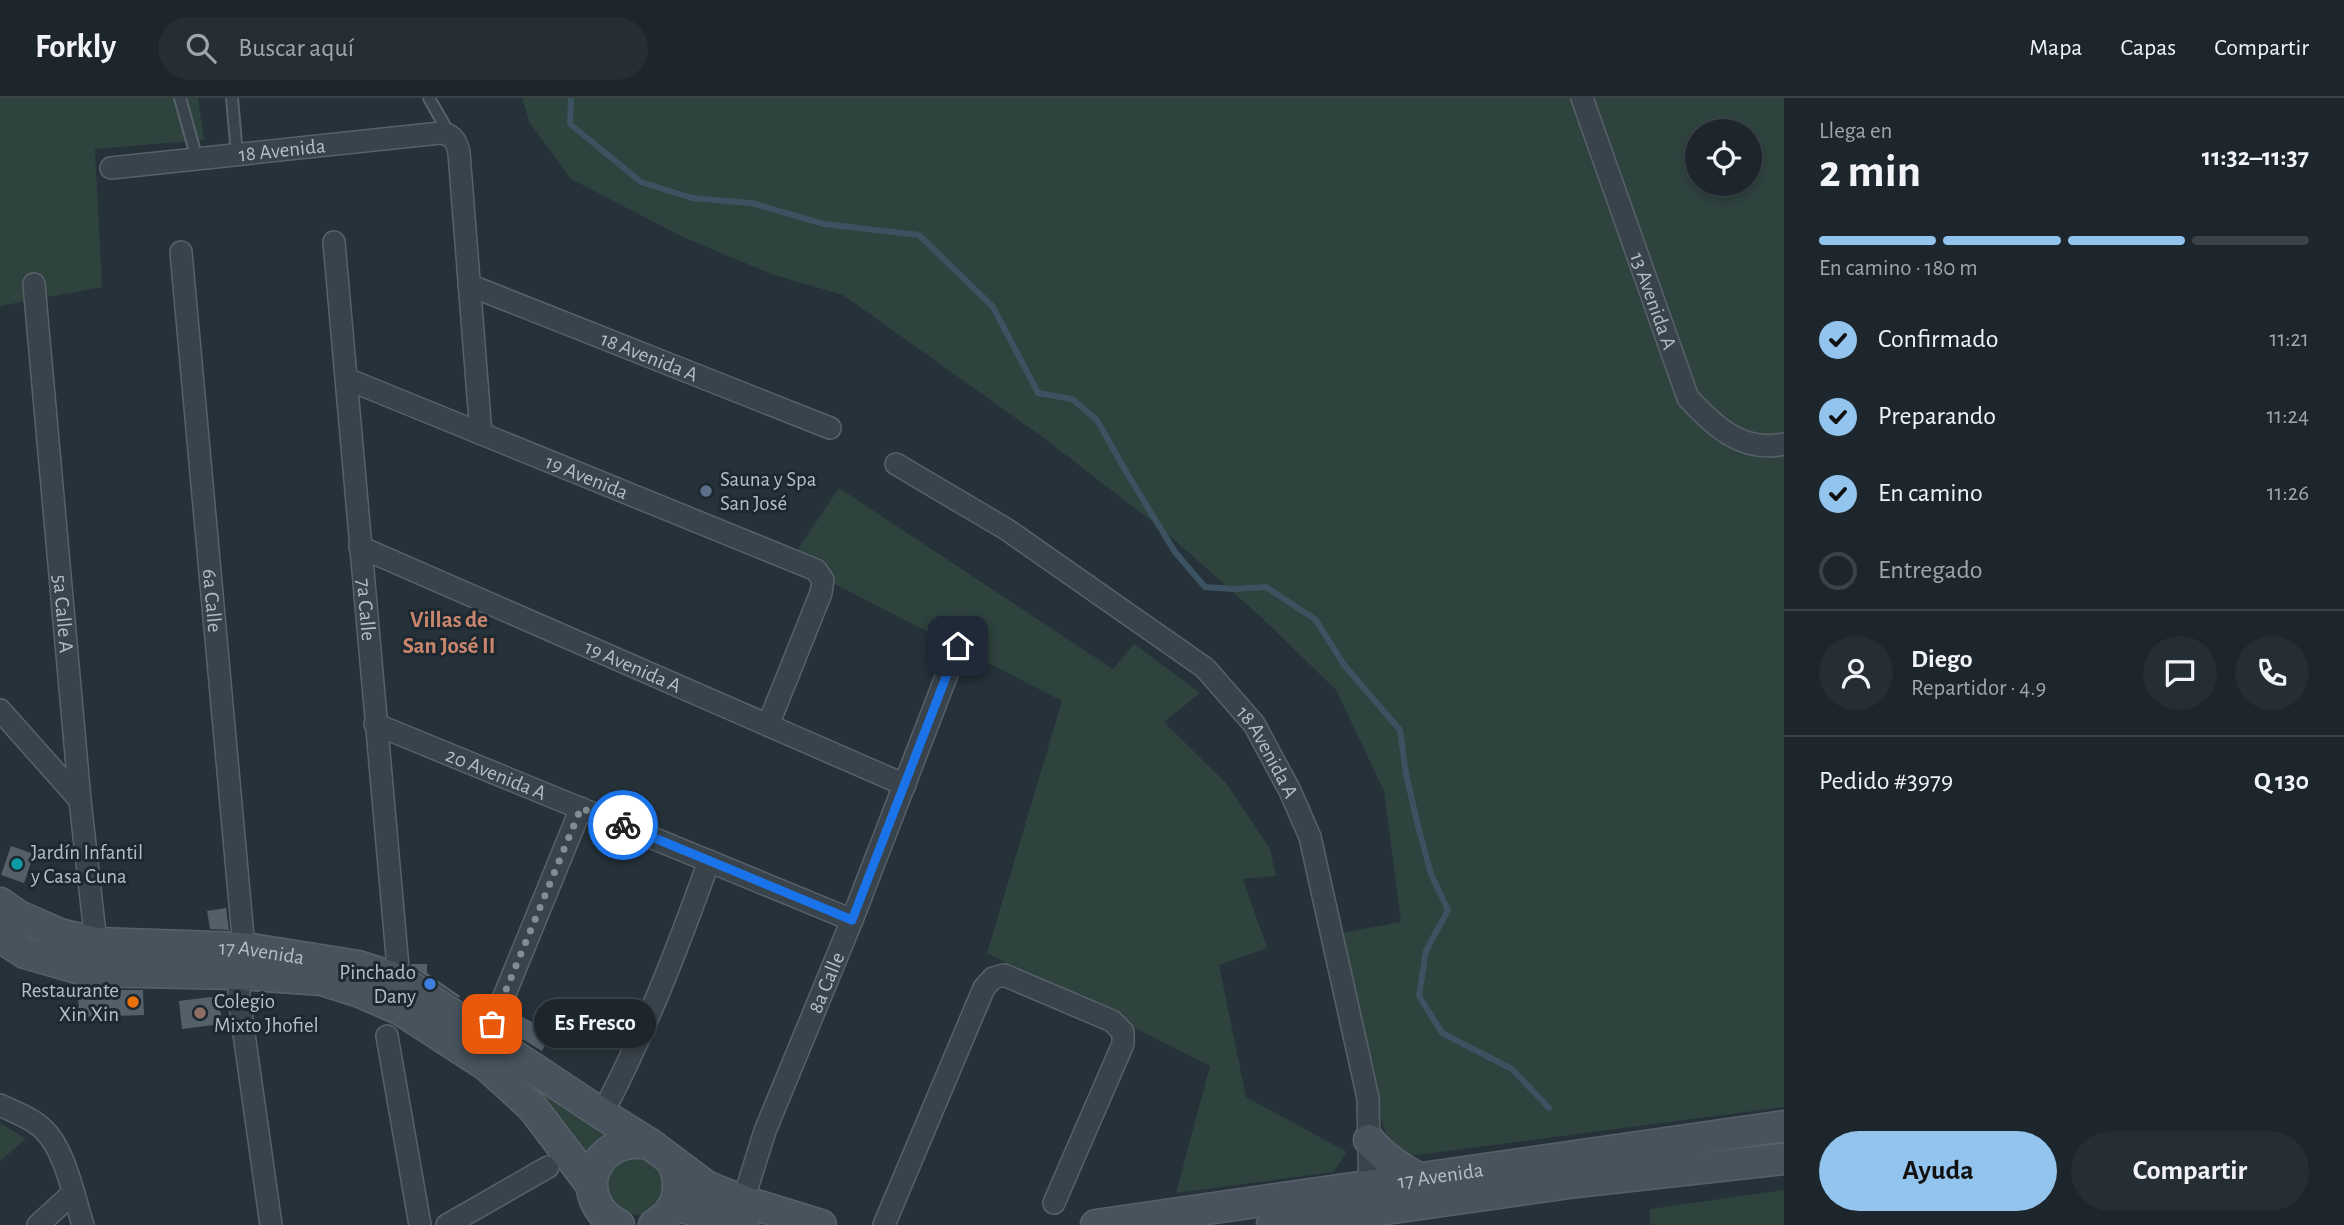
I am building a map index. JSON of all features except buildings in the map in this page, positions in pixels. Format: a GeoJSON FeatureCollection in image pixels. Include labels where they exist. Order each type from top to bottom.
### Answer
{"type":"FeatureCollection","features":[{"type":"Feature","properties":{"kind":"main road","name":"17 Avenida"},"geometry":{"type":"LineString","coordinates":[[0,903],[19,916],[60,934],[96,943],[242,961],[358,966],[399,979],[662,1153],[743,1213]]}},
{"type":"Feature","properties":{"kind":"main road","name":"17 Avenida"},"geometry":{"type":"LineString","coordinates":[[0,937],[25,953],[87,971],[242,961],[322,980],[360,992],[399,1009],[487,1066],[532,1107],[592,1186],[594,1199],[601,1212],[614,1224]]}},
{"type":"Feature","properties":{"kind":"main road","name":"17 Avenida"},"geometry":{"type":"LineString","coordinates":[[1272,1225],[1370,1200],[1420,1179],[1784,1126]]}},
{"type":"Feature","properties":{"kind":"main road"},"geometry":{"type":"LineString","coordinates":[[1369,1140],[1381,1155],[1398,1168],[1420,1179]]}},
{"type":"Feature","properties":{"kind":"main road"},"geometry":{"type":"LineString","coordinates":[[592,1186],[600,1159],[610,1149],[636,1141],[662,1153],[679,1184],[669,1216]]}},
{"type":"Feature","properties":{"kind":"main road","name":"17 Avenida"},"geometry":{"type":"LineString","coordinates":[[1096,1225],[1576,1182],[1784,1159]]}},
{"type":"Feature","properties":{"kind":"main road","name":"17 Avenida"},"geometry":{"type":"LineString","coordinates":[[669,1216],[743,1213],[821,1225]]}},
{"type":"Feature","properties":{"kind":"street","name":"13 Avenida A"},"geometry":{"type":"LineString","coordinates":[[1582,98],[1688,398],[1711,423],[1746,444],[1784,444]]}},
{"type":"Feature","properties":{"kind":"street","name":"18 Avenida"},"geometry":{"type":"LineString","coordinates":[[111,168],[440,133],[451,135]]}},
{"type":"Feature","properties":{"kind":"street"},"geometry":{"type":"LineString","coordinates":[[451,135],[459,153],[481,435]]}},
{"type":"Feature","properties":{"kind":"street","name":"7a Calle"},"geometry":{"type":"LineString","coordinates":[[334,242],[399,979]]}},
{"type":"Feature","properties":{"kind":"street","name":"6a Calle"},"geometry":{"type":"LineString","coordinates":[[180,252],[242,961],[239,998],[271,1225]]}},
{"type":"Feature","properties":{"kind":"street","name":"5a Calle A"},"geometry":{"type":"LineString","coordinates":[[34,284],[80,800],[96,943]]}},
{"type":"Feature","properties":{"kind":"street","name":"18 Avenida A"},"geometry":{"type":"LineString","coordinates":[[469,285],[830,428]]}},
{"type":"Feature","properties":{"kind":"street","name":"19 Avenida"},"geometry":{"type":"LineString","coordinates":[[347,379],[816,570],[823,580],[821,593],[768,725]]}},
{"type":"Feature","properties":{"kind":"street","name":"18 Avenida A"},"geometry":{"type":"LineString","coordinates":[[896,464],[1006,529],[1205,668],[1254,724],[1290,791],[1310,837],[1368,1098],[1370,1200]]}},
{"type":"Feature","properties":{"kind":"street","name":"19 Avenida A"},"geometry":{"type":"LineString","coordinates":[[360,547],[905,785]]}},
{"type":"Feature","properties":{"kind":"street","name":"8a Calle"},"geometry":{"type":"LineString","coordinates":[[743,1213],[765,1131],[852,920],[958,646]]}},
{"type":"Feature","properties":{"kind":"street"},"geometry":{"type":"LineString","coordinates":[[0,710],[80,800]]}},
{"type":"Feature","properties":{"kind":"street","name":"20 Avenida A"},"geometry":{"type":"LineString","coordinates":[[375,724],[852,920]]}},
{"type":"Feature","properties":{"kind":"street"},"geometry":{"type":"LineString","coordinates":[[487,1038],[581,808]]}},
{"type":"Feature","properties":{"kind":"street"},"geometry":{"type":"LineString","coordinates":[[602,1114],[667,975],[709,861]]}},
{"type":"Feature","properties":{"kind":"street"},"geometry":{"type":"LineString","coordinates":[[884,1225],[984,988],[993,978],[1004,975],[1112,1021],[1123,1032],[1123,1044],[1054,1203]]}},
{"type":"Feature","properties":{"kind":"street"},"geometry":{"type":"LineString","coordinates":[[387,1035],[420,1225]]}},
{"type":"Feature","properties":{"kind":"street"},"geometry":{"type":"LineString","coordinates":[[0,1105],[33,1121],[49,1135],[60,1154],[83,1225]]}},
{"type":"Feature","properties":{"kind":"street"},"geometry":{"type":"LineString","coordinates":[[447,1225],[548,1167]]}},
{"type":"Feature","properties":{"kind":"street"},"geometry":{"type":"LineString","coordinates":[[37,1225],[73,1193]]}},
{"type":"Feature","properties":{"kind":"lane"},"geometry":{"type":"LineString","coordinates":[[180,98],[197,159]]}},
{"type":"Feature","properties":{"kind":"lane"},"geometry":{"type":"LineString","coordinates":[[232,98],[237,155]]}},
{"type":"Feature","properties":{"kind":"lane"},"geometry":{"type":"LineString","coordinates":[[429,98],[451,135]]}},
{"type":"Feature","properties":{"kind":"green space"},"geometry":{"type":"Polygon","coordinates":[[[0,98],[198,98],[204,140],[95,149],[102,287],[0,306],[0,98]]]}},
{"type":"Feature","properties":{"kind":"green space"},"geometry":{"type":"Polygon","coordinates":[[[522,98],[1784,98],[1784,1107],[1402,1157],[1388,1140],[1382,1122],[1341,933],[1401,922],[1384,791],[1336,690],[1261,617],[1162,529],[1041,436],[843,295],[774,275],[687,239],[571,179],[530,123],[522,98]]]}},
{"type":"Feature","properties":{"kind":"green space"},"geometry":{"type":"Polygon","coordinates":[[[839,488],[1113,669],[1134,644],[1200,693],[1164,722],[1226,783],[1270,849],[1276,876],[1243,879],[1267,948],[1219,965],[1246,1097],[1347,1152],[1333,1172],[1176,1193],[1210,1066],[987,953],[1062,701],[790,561],[839,488]]]}},
{"type":"Feature","properties":{"kind":"green space"},"geometry":{"type":"Polygon","coordinates":[[[491,1052],[626,1139],[590,1168],[491,1052]]]}},
{"type":"Feature","properties":{"kind":"green space"},"geometry":{"type":"Polygon","coordinates":[[[0,1123],[26,1139],[0,1161],[0,1123]]]}},
{"type":"Feature","properties":{"kind":"green space"},"geometry":{"type":"Polygon","coordinates":[[[629,1157],[641,1157],[656,1165],[664,1180],[664,1192],[656,1207],[641,1215],[629,1215],[614,1207],[606,1192],[606,1180],[614,1165],[629,1157]]]}},
{"type":"Feature","properties":{"kind":"green space"},"geometry":{"type":"Polygon","coordinates":[[[1784,1190],[1784,1225],[1650,1225],[1650,1209],[1784,1190]]]}},
{"type":"Feature","properties":{"kind":"waterway"},"geometry":{"type":"LineString","coordinates":[[571,98],[570,124],[641,182],[692,198],[751,203],[824,224],[919,235],[993,307],[1038,393],[1072,399],[1097,420],[1175,552],[1205,587],[1266,587],[1316,620],[1344,665],[1400,730],[1406,774],[1418,826],[1431,874],[1448,910],[1426,951],[1419,996],[1442,1033],[1512,1069],[1549,1108]]}},
{"type":"Feature","properties":{"kind":"way so far"},"geometry":{"type":"LineString","coordinates":[[492,1024],[581,808],[623,825]]}},
{"type":"Feature","properties":{"kind":"place","name":"Sauna y Spa San José"},"geometry":{"type":"Point","coordinates":[706,491]}},
{"type":"Feature","properties":{"kind":"place","name":"Jardín Infantil y Casa Cuna"},"geometry":{"type":"Point","coordinates":[17,864]}},
{"type":"Feature","properties":{"kind":"place","name":"Pinchado Dany"},"geometry":{"type":"Point","coordinates":[430,984]}},
{"type":"Feature","properties":{"kind":"place","name":"Restaurante Xin Xin"},"geometry":{"type":"Point","coordinates":[133,1002]}},
{"type":"Feature","properties":{"kind":"place","name":"Colegio Mixto Jhofiel"},"geometry":{"type":"Point","coordinates":[200,1013]}},
{"type":"Feature","properties":{"kind":"place","name":"Es Fresco"},"geometry":{"type":"Point","coordinates":[492,1024]}},
{"type":"Feature","properties":{"kind":"district","name":"Villas de San José II"},"geometry":{"type":"Point","coordinates":[449,633]}},
{"type":"Feature","properties":{"kind":"route"},"geometry":{"type":"LineString","coordinates":[[623,825],[852,920],[958,646]]}}]}
